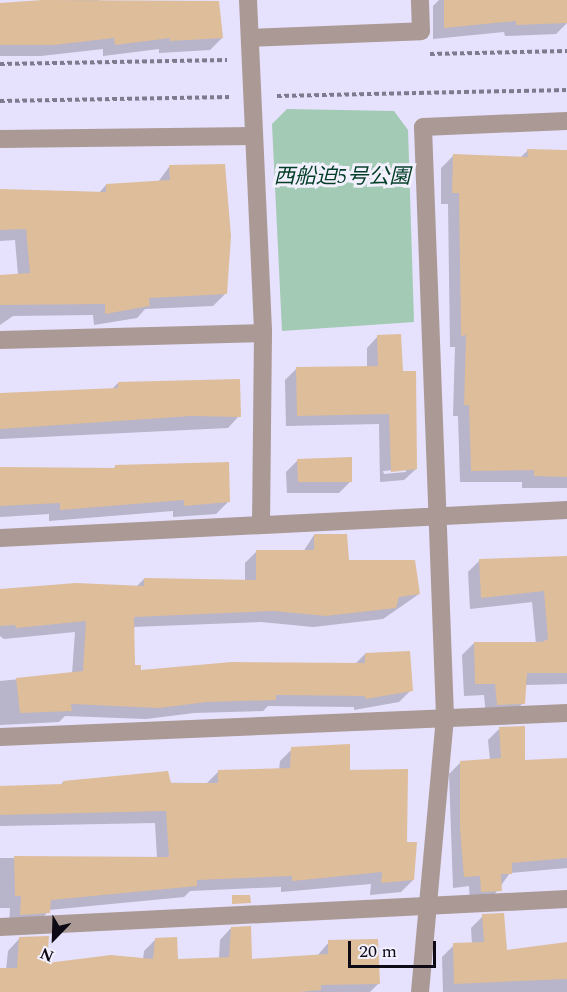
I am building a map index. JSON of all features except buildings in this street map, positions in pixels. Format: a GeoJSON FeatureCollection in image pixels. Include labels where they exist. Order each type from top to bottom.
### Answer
{"type":"FeatureCollection","features":[{"type":"Feature","properties":{"kind":"street"},"geometry":{"type":"LineString","coordinates":[[248,0],[263,333],[261,523]]}},
{"type":"Feature","properties":{"kind":"street"},"geometry":{"type":"LineString","coordinates":[[250,38],[421,31],[420,0]]}},
{"type":"Feature","properties":{"kind":"street"},"geometry":{"type":"LineString","coordinates":[[420,992],[425,908],[445,716],[440,518],[423,127],[567,121]]}},
{"type":"Feature","properties":{"kind":"street"},"geometry":{"type":"LineString","coordinates":[[0,139],[253,136]]}},
{"type":"Feature","properties":{"kind":"street"},"geometry":{"type":"LineString","coordinates":[[0,340],[263,333]]}},
{"type":"Feature","properties":{"kind":"street"},"geometry":{"type":"LineString","coordinates":[[0,538],[261,523],[440,518],[567,510]]}},
{"type":"Feature","properties":{"kind":"street"},"geometry":{"type":"LineString","coordinates":[[0,737],[445,716],[567,713]]}},
{"type":"Feature","properties":{"kind":"street"},"geometry":{"type":"LineString","coordinates":[[0,927],[425,908],[567,898]]}},
{"type":"Feature","properties":{"kind":"path"},"geometry":{"type":"LineString","coordinates":[[0,101],[567,90]]}},
{"type":"Feature","properties":{"kind":"green space","name":"西船迫5号公園"},"geometry":{"type":"Polygon","coordinates":[[[287,109],[394,111],[408,130],[414,322],[282,331],[272,124],[287,109]]]}}]}
